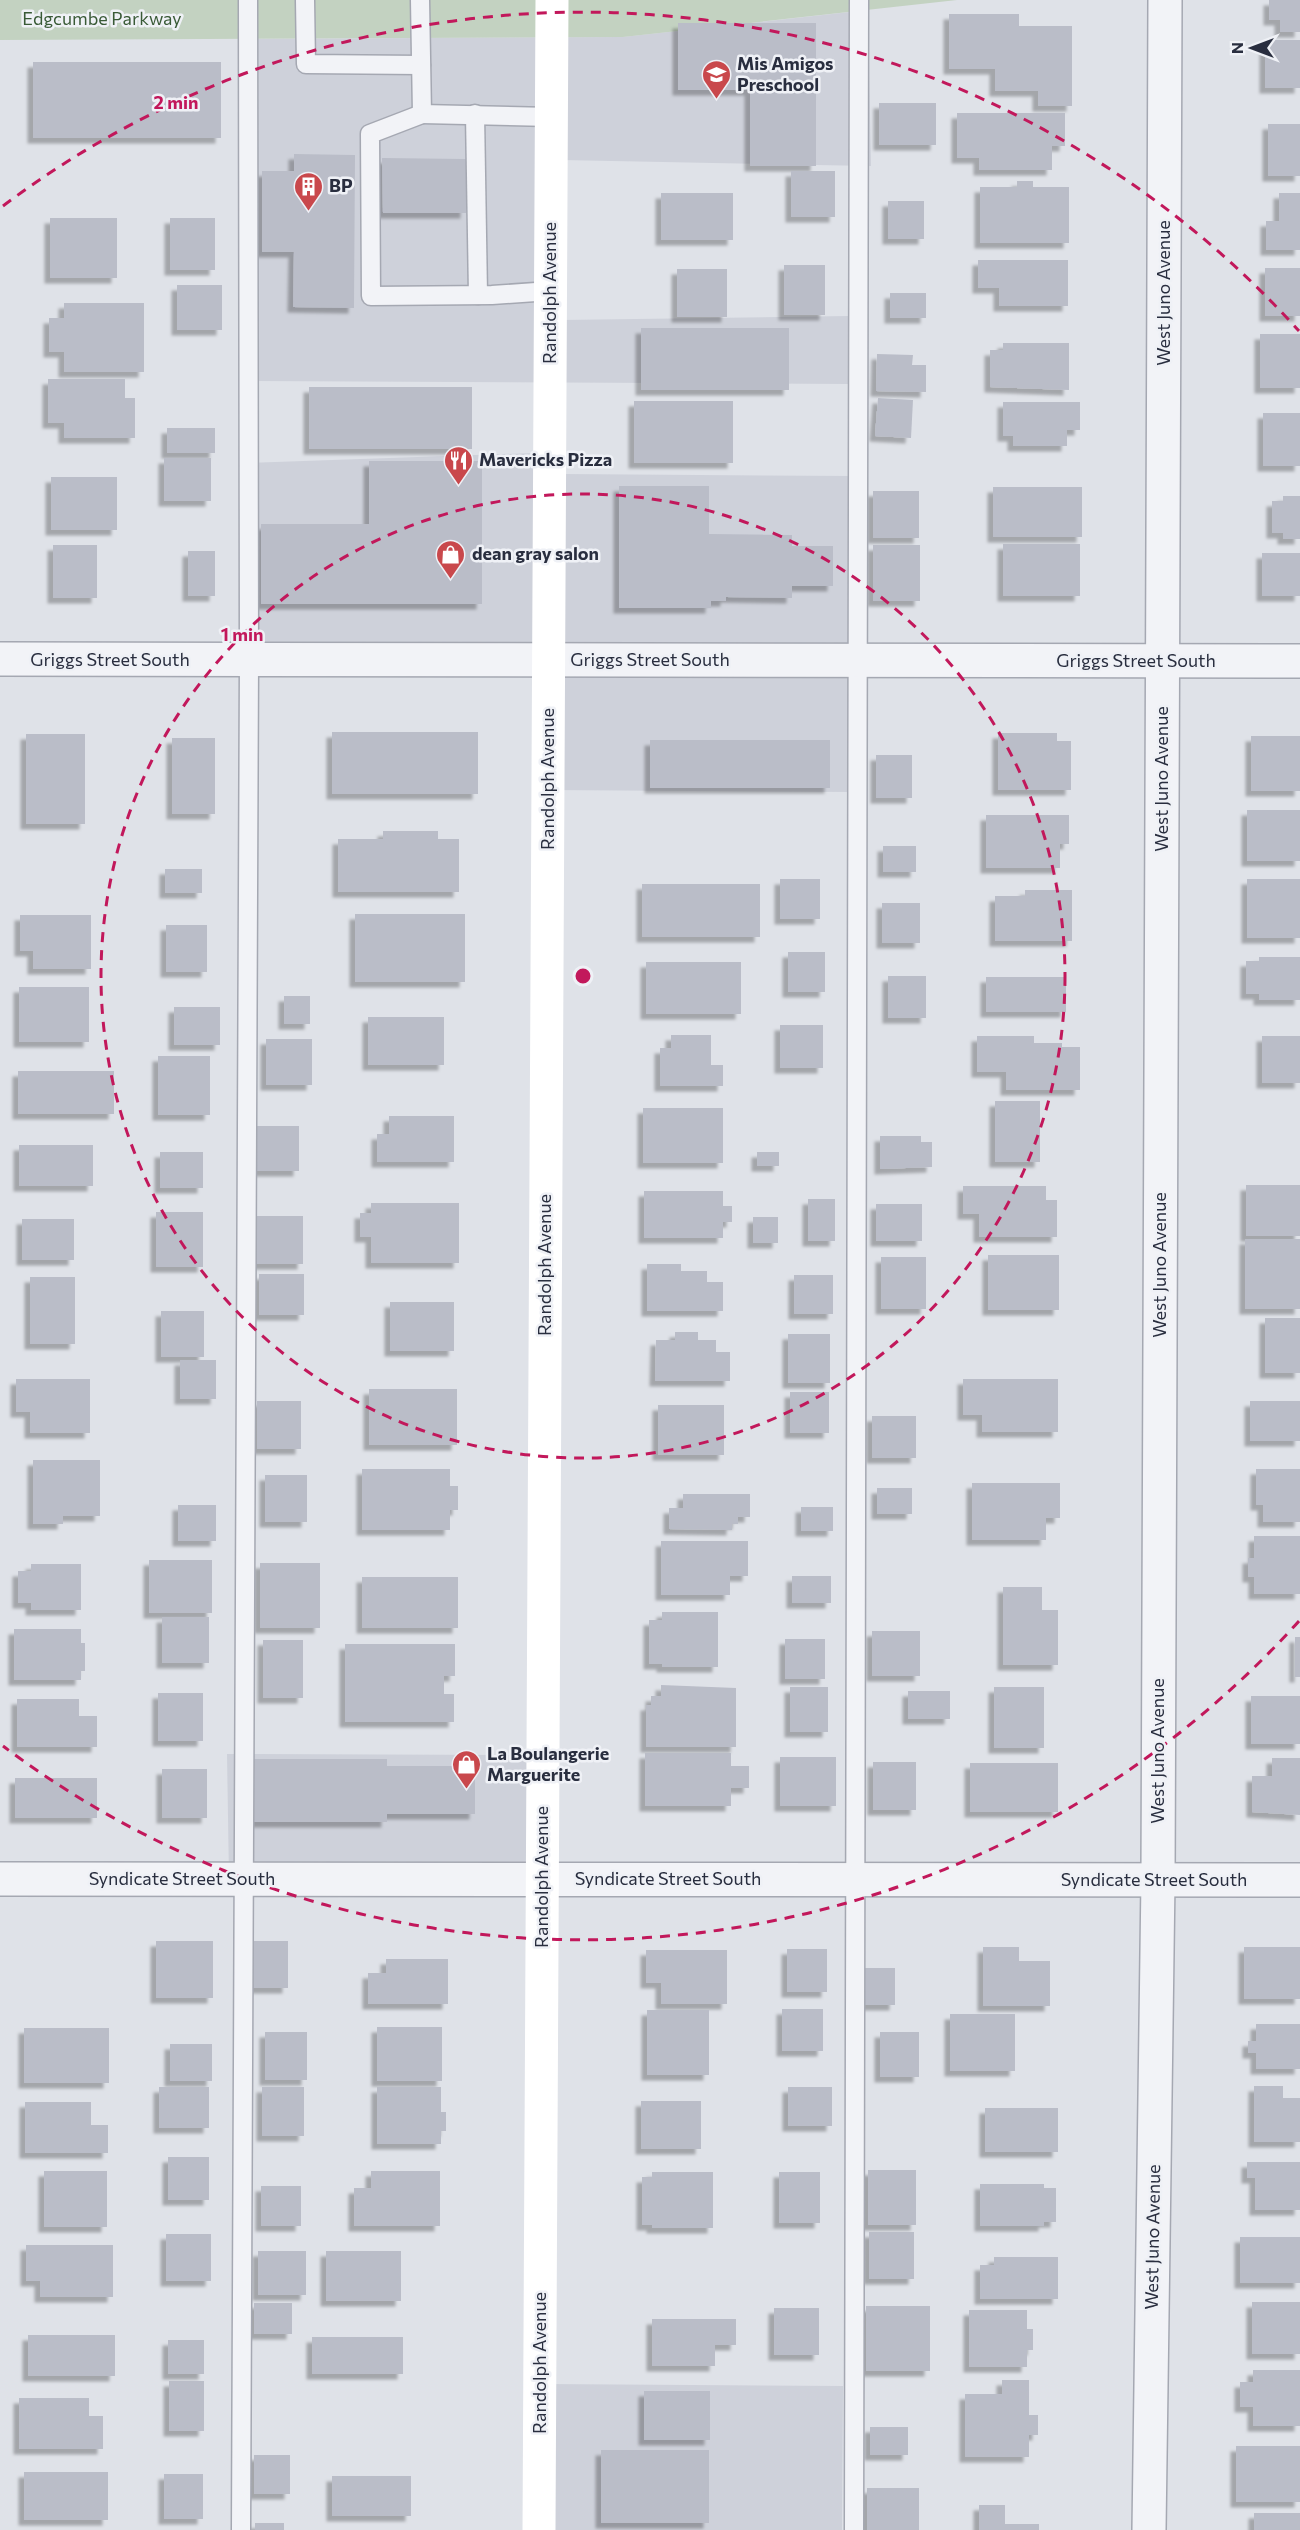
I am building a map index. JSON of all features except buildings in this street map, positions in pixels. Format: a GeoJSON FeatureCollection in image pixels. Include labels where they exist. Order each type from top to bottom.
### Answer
{"type":"FeatureCollection","features":[{"type":"Feature","properties":{"kind":"main road","name":"Randolph Avenue"},"geometry":{"type":"LineString","coordinates":[[539,2530],[552,0]]}},
{"type":"Feature","properties":{"kind":"street","name":"West Juno Avenue"},"geometry":{"type":"LineString","coordinates":[[1149,2530],[1158,1880],[1165,0]]}},
{"type":"Feature","properties":{"kind":"street","name":"Griggs Street South"},"geometry":{"type":"LineString","coordinates":[[0,659],[1300,662]]}},
{"type":"Feature","properties":{"kind":"street","name":"Syndicate Street South"},"geometry":{"type":"LineString","coordinates":[[0,1879],[1300,1880]]}},
{"type":"Feature","properties":{"kind":"lane"},"geometry":{"type":"LineString","coordinates":[[241,2530],[249,660],[248,0]]}},
{"type":"Feature","properties":{"kind":"lane"},"geometry":{"type":"LineString","coordinates":[[304,0],[306,64],[421,65]]}},
{"type":"Feature","properties":{"kind":"lane"},"geometry":{"type":"LineString","coordinates":[[420,0],[422,114]]}},
{"type":"Feature","properties":{"kind":"lane"},"geometry":{"type":"LineString","coordinates":[[854,2530],[859,0]]}},
{"type":"Feature","properties":{"kind":"lane"},"geometry":{"type":"LineString","coordinates":[[550,291],[478,295],[370,296],[370,134],[422,114],[551,117]]}},
{"type":"Feature","properties":{"kind":"lane"},"geometry":{"type":"LineString","coordinates":[[475,114],[478,295]]}},
{"type":"Feature","properties":{"kind":"shaded area"},"geometry":{"type":"Polygon","coordinates":[[[868,10],[871,166],[562,160],[562,320],[849,316],[849,384],[253,381],[252,39],[623,37],[868,10]]]}},
{"type":"Feature","properties":{"kind":"shaded area"},"geometry":{"type":"Polygon","coordinates":[[[563,452],[564,474],[852,476],[852,792],[549,790],[551,660],[245,660],[245,463],[563,452]]]}},
{"type":"Feature","properties":{"kind":"shaded area"},"geometry":{"type":"Polygon","coordinates":[[[227,1754],[547,1755],[551,1884],[229,1879],[227,1754]]]}},
{"type":"Feature","properties":{"kind":"shaded area"},"geometry":{"type":"Polygon","coordinates":[[[543,2384],[843,2386],[842,2530],[546,2530],[543,2384]]]}},
{"type":"Feature","properties":{"kind":"green space","name":"Edgcumbe Parkway"},"geometry":{"type":"Polygon","coordinates":[[[0,0],[957,0],[623,37],[0,40],[0,0]]]}},
{"type":"Feature","properties":{"kind":"place","name":"Mis Amigos Preschool"},"geometry":{"type":"Point","coordinates":[716,100]}},
{"type":"Feature","properties":{"kind":"place","name":"BP"},"geometry":{"type":"Point","coordinates":[308,212]}},
{"type":"Feature","properties":{"kind":"place","name":"Mavericks Pizza"},"geometry":{"type":"Point","coordinates":[458,486]}},
{"type":"Feature","properties":{"kind":"place","name":"dean gray salon"},"geometry":{"type":"Point","coordinates":[451,580]}},
{"type":"Feature","properties":{"kind":"place","name":"La Boulangerie Marguerite"},"geometry":{"type":"Point","coordinates":[466,1790]}}]}
